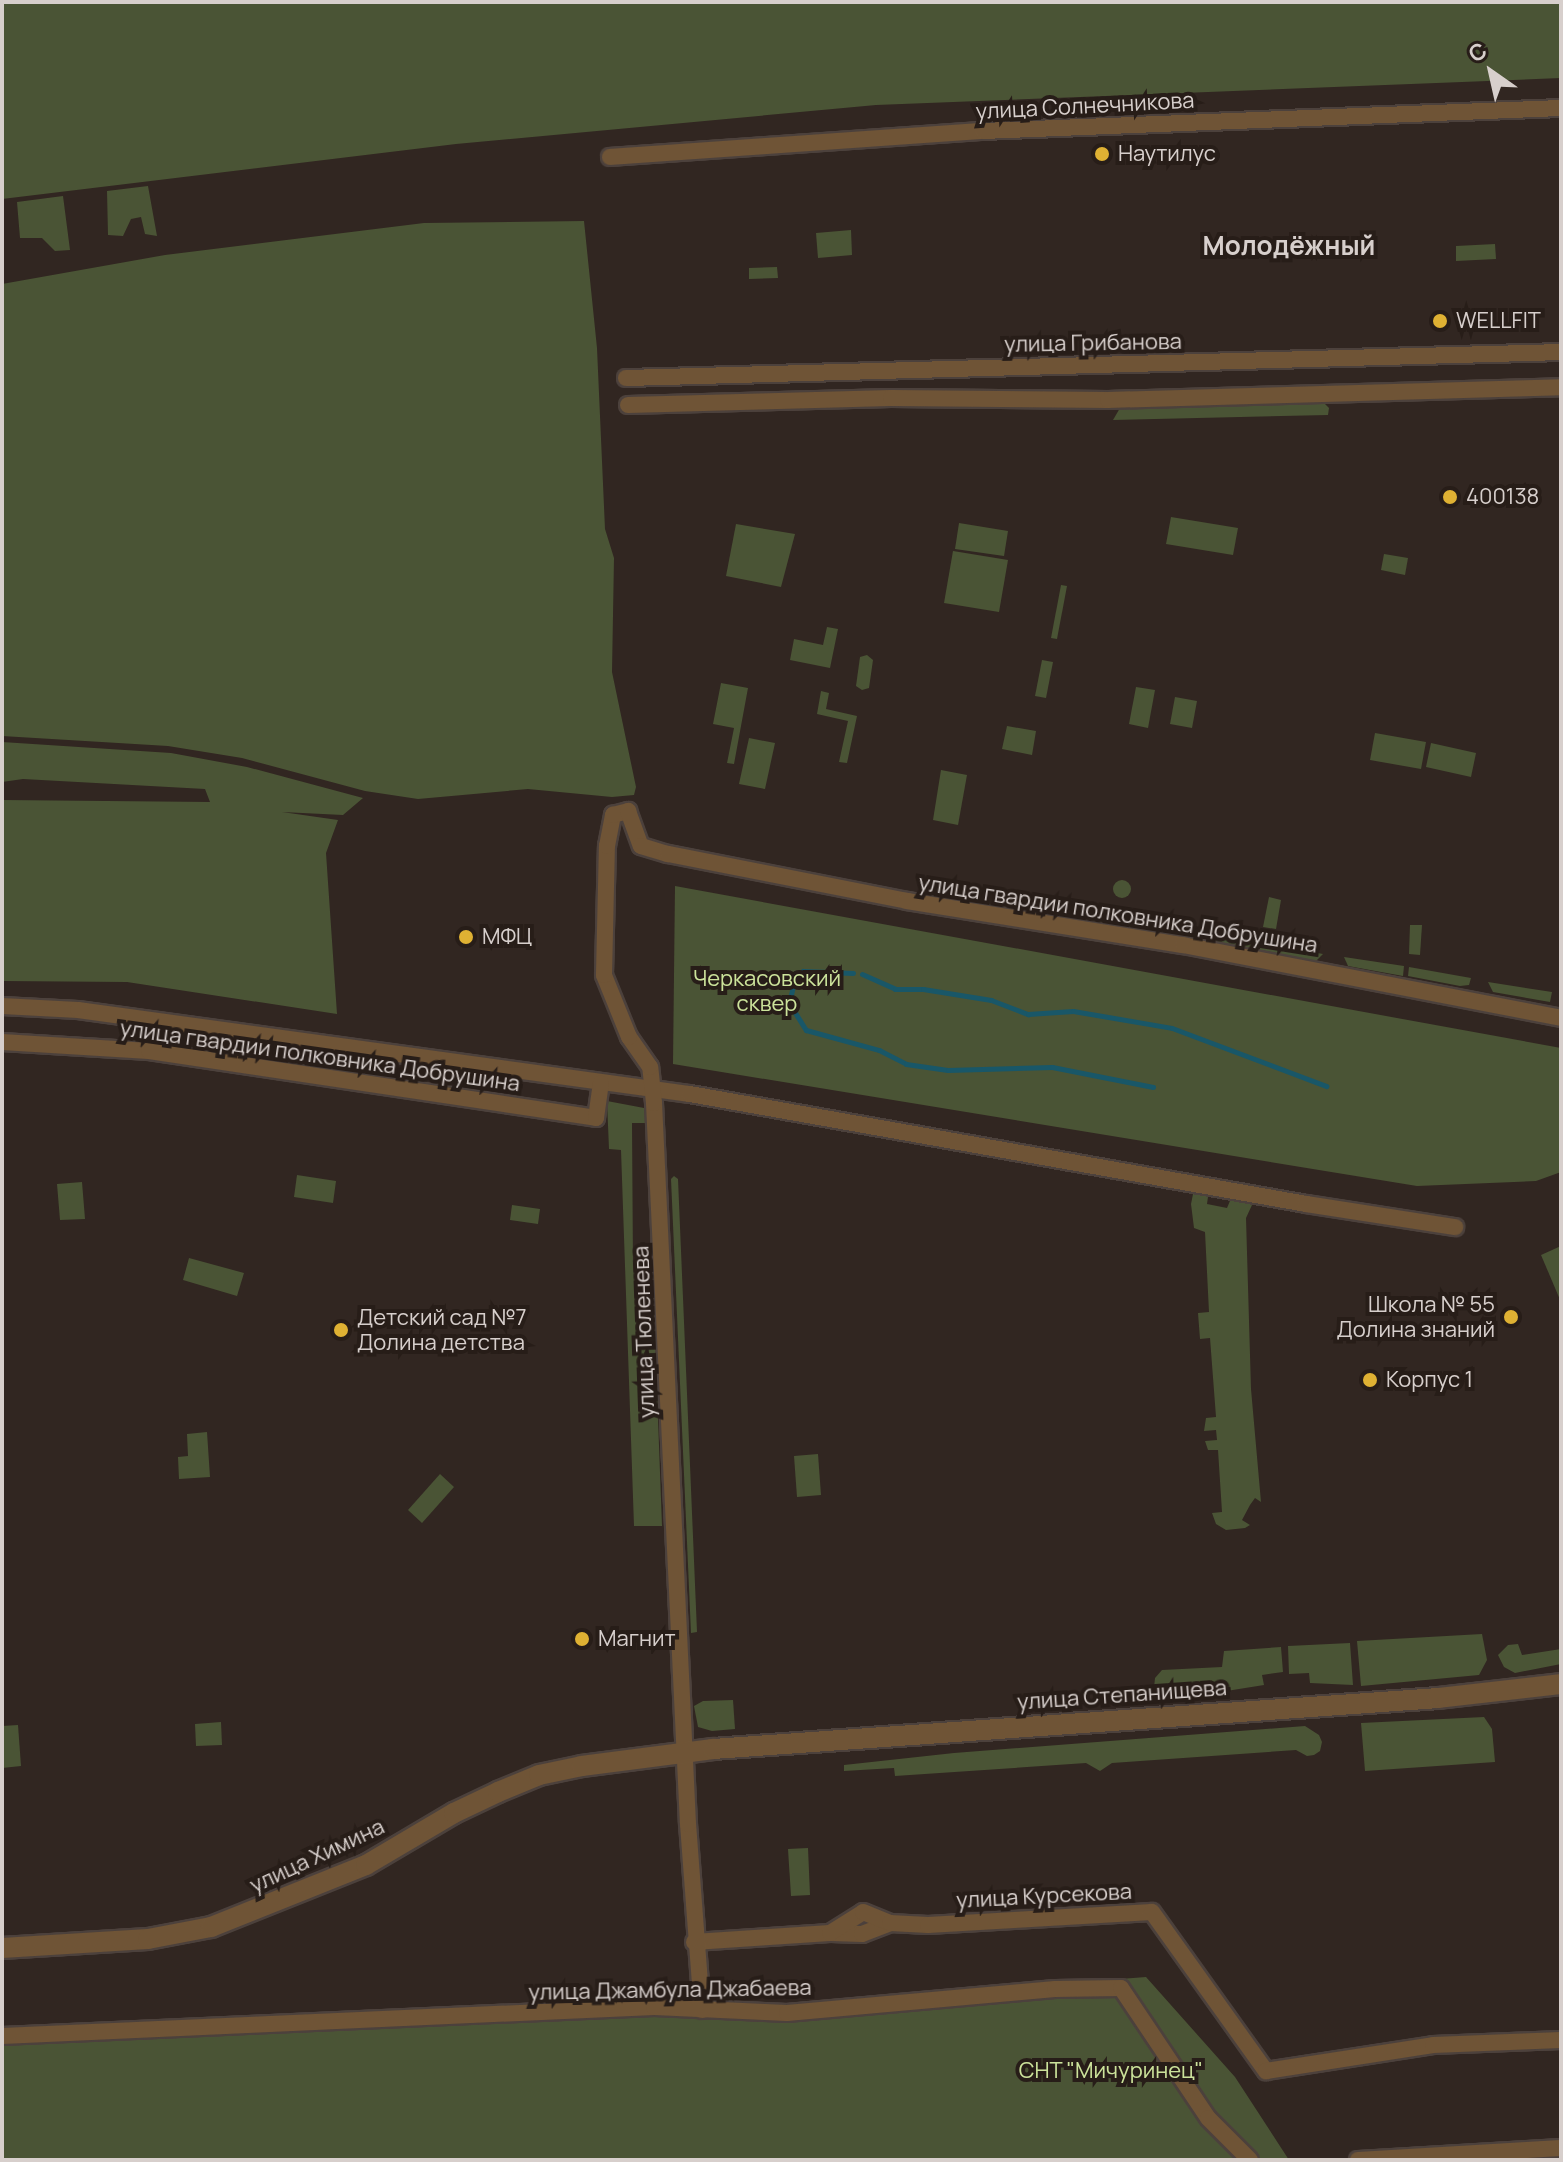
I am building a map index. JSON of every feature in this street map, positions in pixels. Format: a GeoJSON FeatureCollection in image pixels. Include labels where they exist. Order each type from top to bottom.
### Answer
{"type":"FeatureCollection","features":[{"type":"Feature","properties":{"kind":"street","name":"улица Солнечникова"},"geometry":{"type":"LineString","coordinates":[[610,157],[983,131],[1561,108]]}},
{"type":"Feature","properties":{"kind":"street","name":"улица Грибанова"},"geometry":{"type":"LineString","coordinates":[[626,378],[1561,352]]}},
{"type":"Feature","properties":{"kind":"street"},"geometry":{"type":"LineString","coordinates":[[628,405],[891,398],[1108,400],[1561,387]]}},
{"type":"Feature","properties":{"kind":"street","name":"улица Тюленева"},"geometry":{"type":"LineString","coordinates":[[668,854],[641,846],[628,811],[613,815],[607,846],[604,975],[629,1037],[650,1067],[659,1168],[694,1942],[702,2010]]}},
{"type":"Feature","properties":{"kind":"street","name":"улица гвардии полковника Добрушина"},"geometry":{"type":"LineString","coordinates":[[668,854],[907,901],[1285,964],[1561,1018]]}},
{"type":"Feature","properties":{"kind":"street","name":"улица гвардии полковника Добрушина"},"geometry":{"type":"LineString","coordinates":[[2,1006],[137,1017],[652,1089],[1455,1227]]}},
{"type":"Feature","properties":{"kind":"street","name":"улица гвардии полковника Добрушина"},"geometry":{"type":"LineString","coordinates":[[2,1042],[149,1051],[596,1118],[601,1083]]}},
{"type":"Feature","properties":{"kind":"street","name":"улица Степанищева"},"geometry":{"type":"LineString","coordinates":[[685,1754],[1066,1722],[1438,1698],[1561,1684]]}},
{"type":"Feature","properties":{"kind":"street","name":"улица Химина"},"geometry":{"type":"LineString","coordinates":[[2,1948],[148,1939],[211,1927],[366,1865],[454,1813],[539,1775],[582,1766],[685,1754]]}},
{"type":"Feature","properties":{"kind":"street","name":"улица Курсекова"},"geometry":{"type":"LineString","coordinates":[[694,1942],[830,1933],[863,1912],[890,1923],[928,1925],[1152,1912],[1266,2071],[1433,2045],[1561,2040]]}},
{"type":"Feature","properties":{"kind":"street","name":"улица Джамбула Джабаева"},"geometry":{"type":"LineString","coordinates":[[2,2036],[642,2008],[787,2013],[1055,1989],[1121,1988],[1208,2118],[1250,2160]]}},
{"type":"Feature","properties":{"kind":"street"},"geometry":{"type":"LineString","coordinates":[[1358,2160],[1561,2148]]}},
{"type":"Feature","properties":{"kind":"green space"},"geometry":{"type":"Polygon","coordinates":[[[2,2],[1561,2],[1561,78],[876,105],[456,144],[2,199],[2,2]]]}},
{"type":"Feature","properties":{"kind":"green space"},"geometry":{"type":"Polygon","coordinates":[[[148,186],[157,236],[145,234],[141,217],[131,219],[123,236],[108,235],[107,191],[148,186]]]}},
{"type":"Feature","properties":{"kind":"green space"},"geometry":{"type":"Polygon","coordinates":[[[63,196],[70,250],[55,251],[42,238],[20,238],[17,202],[63,196]]]}},
{"type":"Feature","properties":{"kind":"green space"},"geometry":{"type":"Polygon","coordinates":[[[584,221],[597,348],[605,529],[614,558],[612,672],[636,787],[634,795],[612,797],[528,789],[418,799],[365,791],[242,758],[168,746],[2,736],[2,284],[165,255],[424,223],[584,221]]]}},
{"type":"Feature","properties":{"kind":"green space"},"geometry":{"type":"Polygon","coordinates":[[[851,230],[852,255],[818,258],[816,233],[851,230]]]}},
{"type":"Feature","properties":{"kind":"green space"},"geometry":{"type":"Polygon","coordinates":[[[1495,244],[1496,259],[1456,261],[1456,246],[1495,244]]]}},
{"type":"Feature","properties":{"kind":"green space"},"geometry":{"type":"Polygon","coordinates":[[[777,267],[778,278],[749,279],[749,268],[777,267]]]}},
{"type":"Feature","properties":{"kind":"green space"},"geometry":{"type":"Polygon","coordinates":[[[1321,400],[1329,408],[1328,415],[1113,420],[1120,408],[1131,403],[1321,400]]]}},
{"type":"Feature","properties":{"kind":"green space"},"geometry":{"type":"Polygon","coordinates":[[[1171,517],[1238,528],[1233,555],[1166,544],[1171,517]]]}},
{"type":"Feature","properties":{"kind":"green space"},"geometry":{"type":"Polygon","coordinates":[[[959,523],[1008,531],[1004,556],[955,549],[959,523]]]}},
{"type":"Feature","properties":{"kind":"green space"},"geometry":{"type":"Polygon","coordinates":[[[736,524],[795,534],[781,587],[726,576],[736,524]]]}},
{"type":"Feature","properties":{"kind":"green space"},"geometry":{"type":"Polygon","coordinates":[[[953,551],[1008,560],[999,612],[944,603],[953,551]]]}},
{"type":"Feature","properties":{"kind":"green space"},"geometry":{"type":"Polygon","coordinates":[[[1384,554],[1408,558],[1405,575],[1381,570],[1384,554]]]}},
{"type":"Feature","properties":{"kind":"green space"},"geometry":{"type":"Polygon","coordinates":[[[1061,585],[1067,586],[1057,639],[1051,638],[1061,585]]]}},
{"type":"Feature","properties":{"kind":"green space"},"geometry":{"type":"Polygon","coordinates":[[[827,627],[838,629],[830,668],[790,660],[794,639],[823,645],[827,627]]]}},
{"type":"Feature","properties":{"kind":"green space"},"geometry":{"type":"Polygon","coordinates":[[[867,655],[873,660],[869,688],[862,690],[856,686],[860,657],[867,655]]]}},
{"type":"Feature","properties":{"kind":"green space"},"geometry":{"type":"Polygon","coordinates":[[[1042,660],[1053,662],[1046,698],[1035,696],[1042,660]]]}},
{"type":"Feature","properties":{"kind":"green space"},"geometry":{"type":"Polygon","coordinates":[[[721,683],[748,688],[734,764],[727,763],[734,728],[713,724],[721,683]]]}},
{"type":"Feature","properties":{"kind":"green space"},"geometry":{"type":"Polygon","coordinates":[[[1136,687],[1155,690],[1148,728],[1129,724],[1136,687]]]}},
{"type":"Feature","properties":{"kind":"green space"},"geometry":{"type":"Polygon","coordinates":[[[821,691],[829,693],[826,709],[857,716],[847,763],[839,762],[848,721],[817,714],[821,691]]]}},
{"type":"Feature","properties":{"kind":"green space"},"geometry":{"type":"Polygon","coordinates":[[[1175,697],[1197,701],[1192,728],[1170,724],[1175,697]]]}},
{"type":"Feature","properties":{"kind":"green space"},"geometry":{"type":"Polygon","coordinates":[[[1007,726],[1036,731],[1032,755],[1002,749],[1007,726]]]}},
{"type":"Feature","properties":{"kind":"green space"},"geometry":{"type":"Polygon","coordinates":[[[1375,733],[1426,742],[1421,769],[1370,760],[1375,733]]]}},
{"type":"Feature","properties":{"kind":"green space"},"geometry":{"type":"Polygon","coordinates":[[[749,738],[775,743],[765,789],[739,784],[749,738]]]}},
{"type":"Feature","properties":{"kind":"green space"},"geometry":{"type":"Polygon","coordinates":[[[2,742],[171,753],[247,767],[363,798],[343,815],[282,812],[338,820],[326,853],[337,1014],[127,982],[2,981],[2,800],[210,802],[205,789],[23,779],[2,782],[2,742]]]}},
{"type":"Feature","properties":{"kind":"green space"},"geometry":{"type":"Polygon","coordinates":[[[1431,743],[1476,753],[1471,777],[1426,767],[1431,743]]]}},
{"type":"Feature","properties":{"kind":"green space"},"geometry":{"type":"Polygon","coordinates":[[[941,770],[967,775],[958,825],[933,820],[941,770]]]}},
{"type":"Feature","properties":{"kind":"green space"},"geometry":{"type":"Polygon","coordinates":[[[1118,880],[1126,880],[1131,889],[1129,896],[1118,898],[1113,893],[1113,885],[1118,880]]]}},
{"type":"Feature","properties":{"kind":"green space","name":"Черкасовский сквер"},"geometry":{"type":"Polygon","coordinates":[[[675,886],[1561,1048],[1561,1172],[1536,1181],[1417,1186],[673,1064],[675,886]]]}},
{"type":"Feature","properties":{"kind":"green space"},"geometry":{"type":"Polygon","coordinates":[[[1269,897],[1281,900],[1276,929],[1263,927],[1269,897]]]}},
{"type":"Feature","properties":{"kind":"green space"},"geometry":{"type":"Polygon","coordinates":[[[1047,906],[1105,915],[1104,924],[1046,914],[1047,906]]]}},
{"type":"Feature","properties":{"kind":"green space"},"geometry":{"type":"Polygon","coordinates":[[[1110,916],[1175,927],[1168,936],[1109,924],[1110,916]]]}},
{"type":"Feature","properties":{"kind":"green space"},"geometry":{"type":"Polygon","coordinates":[[[1410,925],[1422,925],[1420,955],[1409,954],[1410,925]]]}},
{"type":"Feature","properties":{"kind":"green space"},"geometry":{"type":"Polygon","coordinates":[[[1192,930],[1255,941],[1254,950],[1201,941],[1193,937],[1192,930]]]}},
{"type":"Feature","properties":{"kind":"green space"},"geometry":{"type":"Polygon","coordinates":[[[1260,942],[1323,954],[1316,961],[1260,950],[1260,942]]]}},
{"type":"Feature","properties":{"kind":"green space"},"geometry":{"type":"Polygon","coordinates":[[[1344,957],[1404,966],[1403,976],[1348,966],[1344,957]]]}},
{"type":"Feature","properties":{"kind":"green space"},"geometry":{"type":"Polygon","coordinates":[[[1409,967],[1471,978],[1469,985],[1460,986],[1408,976],[1409,967]]]}},
{"type":"Feature","properties":{"kind":"green space"},"geometry":{"type":"Polygon","coordinates":[[[1488,982],[1552,992],[1550,1002],[1493,992],[1488,982]]]}},
{"type":"Feature","properties":{"kind":"green space"},"geometry":{"type":"Polygon","coordinates":[[[607,1101],[644,1108],[646,1123],[632,1123],[633,1266],[646,1268],[654,1311],[662,1526],[634,1526],[621,1150],[609,1149],[607,1101]]]}},
{"type":"Feature","properties":{"kind":"green space"},"geometry":{"type":"Polygon","coordinates":[[[297,1175],[336,1181],[333,1203],[294,1197],[297,1175]]]}},
{"type":"Feature","properties":{"kind":"green space"},"geometry":{"type":"Polygon","coordinates":[[[674,1176],[678,1179],[697,1632],[691,1633],[671,1179],[674,1176]]]}},
{"type":"Feature","properties":{"kind":"green space"},"geometry":{"type":"Polygon","coordinates":[[[82,1182],[85,1219],[60,1220],[57,1184],[82,1182]]]}},
{"type":"Feature","properties":{"kind":"green space"},"geometry":{"type":"Polygon","coordinates":[[[1200,1191],[1208,1197],[1207,1204],[1227,1208],[1232,1196],[1252,1205],[1246,1218],[1251,1389],[1261,1502],[1255,1498],[1242,1520],[1250,1525],[1226,1530],[1216,1524],[1212,1513],[1222,1512],[1218,1450],[1208,1450],[1205,1441],[1217,1440],[1216,1430],[1204,1431],[1206,1418],[1216,1417],[1210,1338],[1200,1339],[1198,1313],[1209,1312],[1205,1232],[1194,1228],[1191,1204],[1193,1194],[1200,1191]]]}},
{"type":"Feature","properties":{"kind":"green space"},"geometry":{"type":"Polygon","coordinates":[[[512,1205],[540,1209],[538,1224],[510,1220],[512,1205]]]}},
{"type":"Feature","properties":{"kind":"green space"},"geometry":{"type":"Polygon","coordinates":[[[1561,1246],[1561,1302],[1541,1255],[1561,1246]]]}},
{"type":"Feature","properties":{"kind":"green space"},"geometry":{"type":"Polygon","coordinates":[[[189,1258],[244,1273],[237,1296],[183,1280],[189,1258]]]}},
{"type":"Feature","properties":{"kind":"green space"},"geometry":{"type":"Polygon","coordinates":[[[207,1432],[210,1477],[179,1479],[178,1457],[188,1456],[187,1434],[207,1432]]]}},
{"type":"Feature","properties":{"kind":"green space"},"geometry":{"type":"Polygon","coordinates":[[[818,1454],[821,1495],[797,1497],[794,1456],[818,1454]]]}},
{"type":"Feature","properties":{"kind":"green space"},"geometry":{"type":"Polygon","coordinates":[[[440,1474],[454,1487],[422,1523],[408,1510],[440,1474]]]}},
{"type":"Feature","properties":{"kind":"green space"},"geometry":{"type":"Polygon","coordinates":[[[1482,1634],[1487,1660],[1479,1675],[1361,1686],[1357,1641],[1482,1634]]]}},
{"type":"Feature","properties":{"kind":"green space"},"geometry":{"type":"Polygon","coordinates":[[[1350,1643],[1353,1685],[1310,1683],[1309,1673],[1289,1674],[1288,1646],[1350,1643]]]}},
{"type":"Feature","properties":{"kind":"green space"},"geometry":{"type":"Polygon","coordinates":[[[1518,1644],[1522,1655],[1561,1649],[1561,1664],[1515,1673],[1504,1667],[1498,1655],[1508,1645],[1518,1644]]]}},
{"type":"Feature","properties":{"kind":"green space"},"geometry":{"type":"Polygon","coordinates":[[[1281,1647],[1283,1672],[1262,1675],[1264,1685],[1189,1697],[1161,1696],[1154,1688],[1155,1678],[1162,1670],[1222,1667],[1224,1651],[1281,1647]]]}},
{"type":"Feature","properties":{"kind":"green space"},"geometry":{"type":"Polygon","coordinates":[[[733,1700],[735,1729],[712,1731],[698,1727],[694,1706],[703,1701],[733,1700]]]}},
{"type":"Feature","properties":{"kind":"green space"},"geometry":{"type":"Polygon","coordinates":[[[1484,1717],[1492,1729],[1495,1762],[1365,1771],[1361,1723],[1484,1717]]]}},
{"type":"Feature","properties":{"kind":"green space"},"geometry":{"type":"Polygon","coordinates":[[[221,1722],[222,1745],[196,1746],[195,1724],[221,1722]]]}},
{"type":"Feature","properties":{"kind":"green space"},"geometry":{"type":"Polygon","coordinates":[[[18,1725],[21,1766],[2,1768],[2,1726],[18,1725]]]}},
{"type":"Feature","properties":{"kind":"green space"},"geometry":{"type":"Polygon","coordinates":[[[1305,1726],[1319,1735],[1322,1742],[1320,1751],[1314,1755],[1307,1756],[1296,1750],[1112,1763],[1100,1771],[1086,1763],[895,1776],[894,1768],[844,1771],[844,1765],[954,1753],[1305,1726]]]}},
{"type":"Feature","properties":{"kind":"green space"},"geometry":{"type":"Polygon","coordinates":[[[808,1848],[810,1895],[791,1896],[788,1849],[808,1848]]]}},
{"type":"Feature","properties":{"kind":"green space","name":"СНТ \"Мичуринец\""},"geometry":{"type":"Polygon","coordinates":[[[1146,1977],[1235,2077],[1289,2160],[2,2160],[2,2028],[473,2006],[687,2002],[784,2005],[1146,1977]]]}},
{"type":"Feature","properties":{"kind":"waterway"},"geometry":{"type":"LineString","coordinates":[[853,973],[803,971],[793,986],[789,1003],[806,1030],[879,1050],[906,1064],[948,1070],[1052,1067],[1153,1087]]}},
{"type":"Feature","properties":{"kind":"waterway"},"geometry":{"type":"LineString","coordinates":[[862,974],[895,989],[923,989],[991,1000],[1028,1014],[1073,1011],[1172,1028],[1326,1086]]}},
{"type":"Feature","properties":{"kind":"place","name":"Наутилус"},"geometry":{"type":"Point","coordinates":[1102,154]}},
{"type":"Feature","properties":{"kind":"place","name":"WELLFIT"},"geometry":{"type":"Point","coordinates":[1440,321]}},
{"type":"Feature","properties":{"kind":"place","name":"400138"},"geometry":{"type":"Point","coordinates":[1450,497]}},
{"type":"Feature","properties":{"kind":"place","name":"МФЦ"},"geometry":{"type":"Point","coordinates":[466,937]}},
{"type":"Feature","properties":{"kind":"place","name":"Школа № 55 Долина знаний"},"geometry":{"type":"Point","coordinates":[1511,1317]}},
{"type":"Feature","properties":{"kind":"place","name":"Детский сад №7 Долина детства"},"geometry":{"type":"Point","coordinates":[341,1330]}},
{"type":"Feature","properties":{"kind":"place","name":"Корпус 1"},"geometry":{"type":"Point","coordinates":[1370,1380]}},
{"type":"Feature","properties":{"kind":"place","name":"Магнит"},"geometry":{"type":"Point","coordinates":[582,1639]}},
{"type":"Feature","properties":{"kind":"district","name":"Молодёжный"},"geometry":{"type":"Point","coordinates":[1289,246]}}]}
